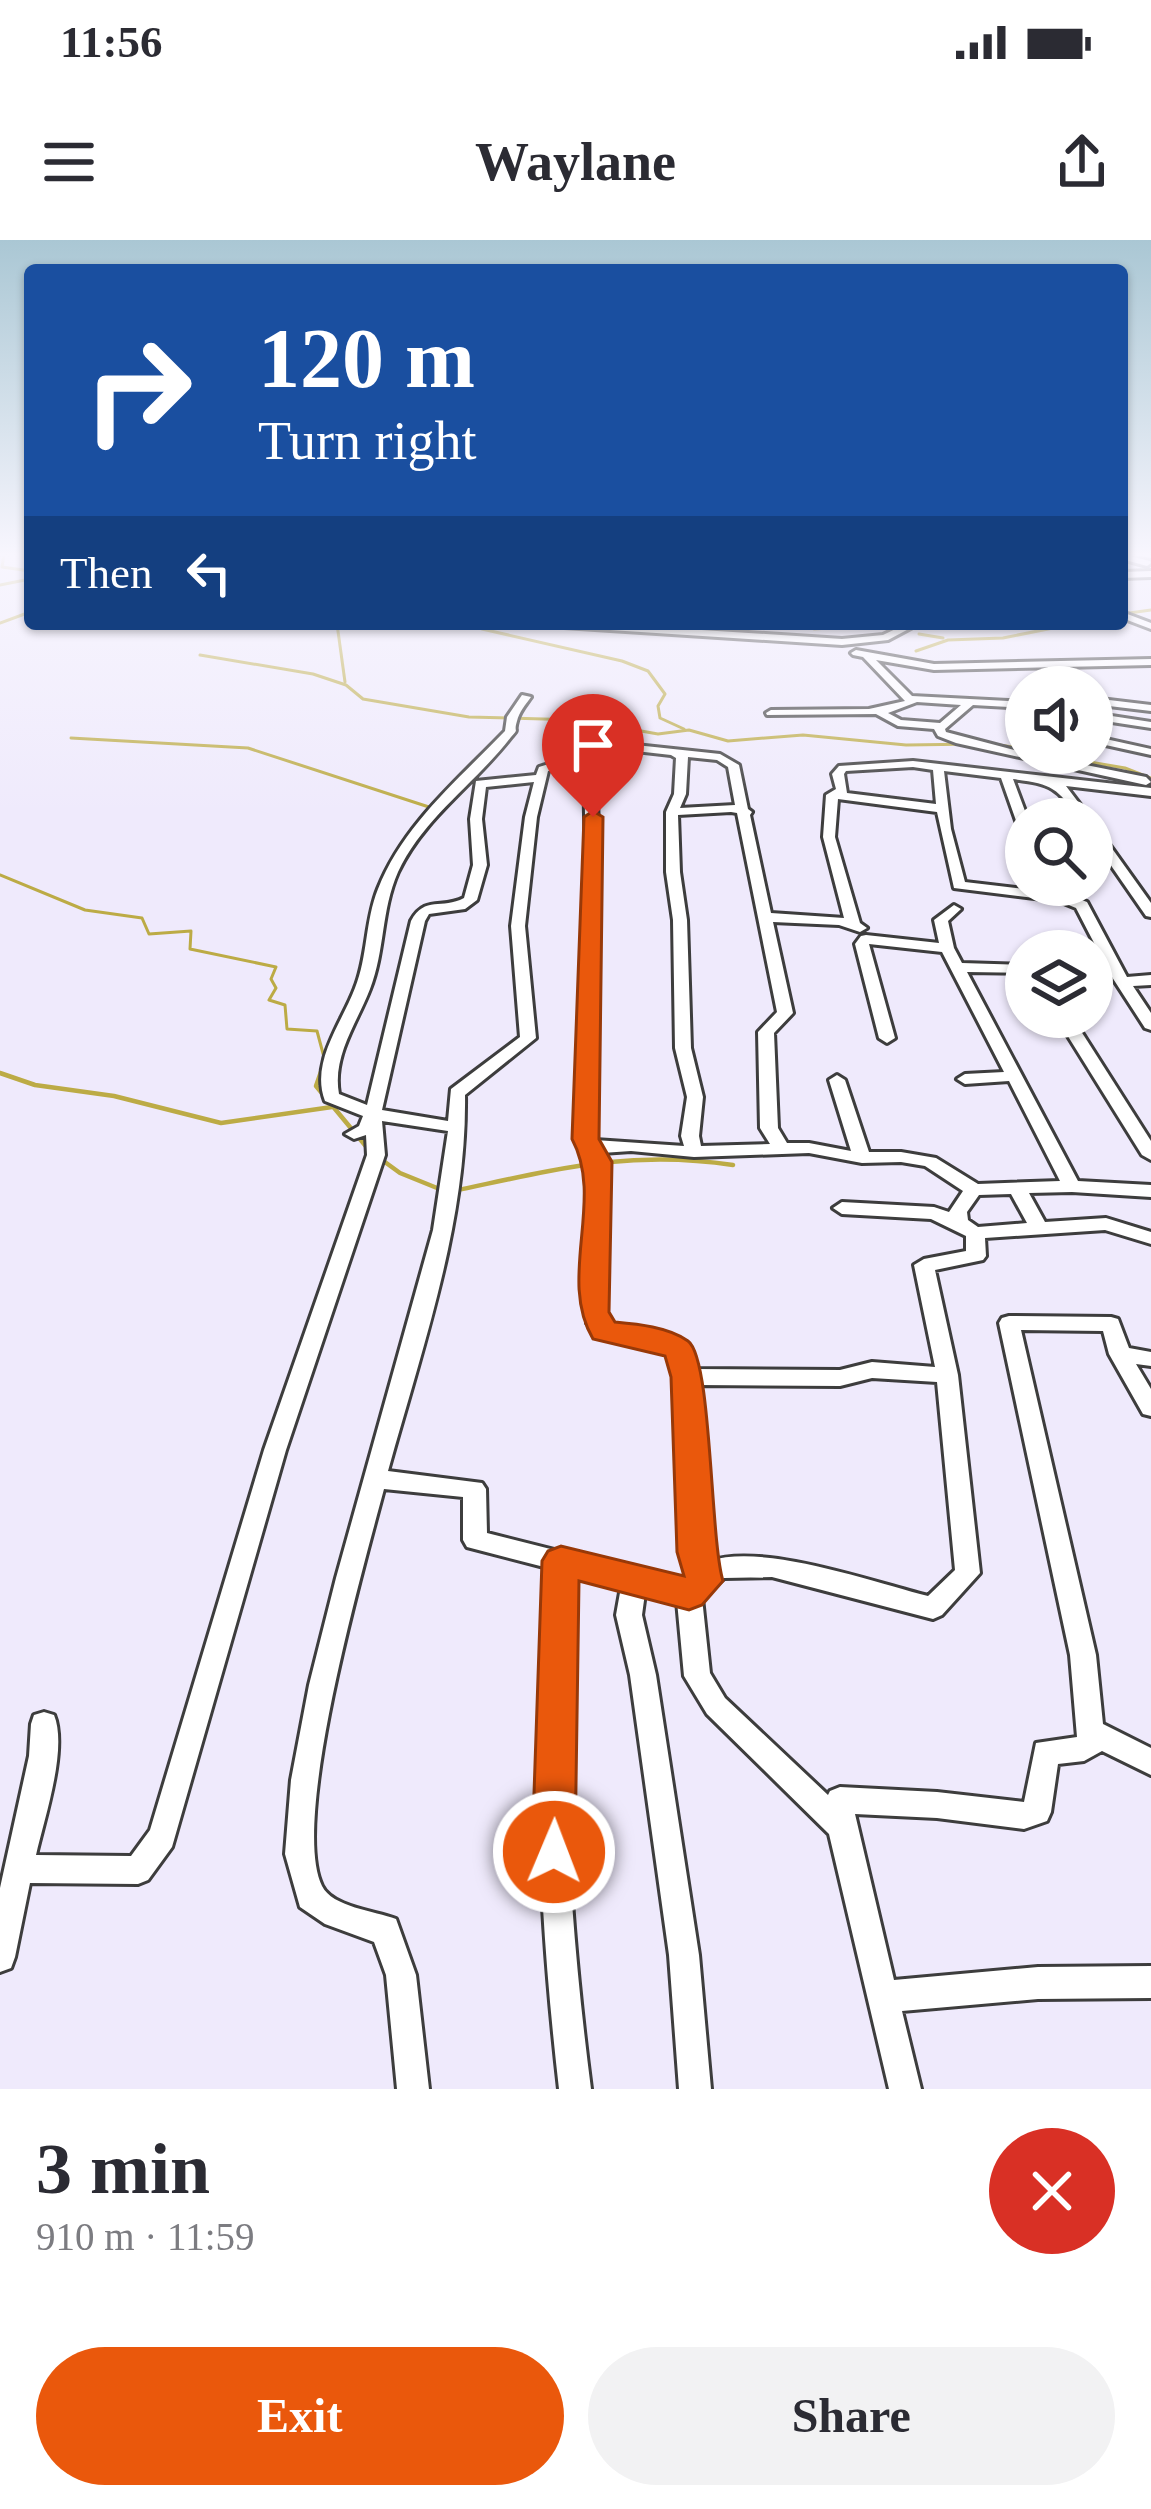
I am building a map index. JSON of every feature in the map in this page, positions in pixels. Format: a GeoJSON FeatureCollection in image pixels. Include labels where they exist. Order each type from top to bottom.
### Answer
{"type":"FeatureCollection","features":[{"type":"Feature","properties":{"kind":"street"},"geometry":{"type":"LineString","coordinates":[[799,640],[827,640]]}},
{"type":"Feature","properties":{"kind":"street"},"geometry":{"type":"LineString","coordinates":[[809,641],[934,667],[1151,662]]}},
{"type":"Feature","properties":{"kind":"street"},"geometry":{"type":"LineString","coordinates":[[856,653],[871,659],[910,700],[1005,704]]}},
{"type":"Feature","properties":{"kind":"street"},"geometry":{"type":"LineString","coordinates":[[458,1129],[373,1114],[331,1097],[327,1084],[335,1051],[365,985],[384,890],[415,834],[510,732],[512,717],[526,698]]}},
{"type":"Feature","properties":{"kind":"street"},"geometry":{"type":"LineString","coordinates":[[771,713],[876,710],[908,706],[910,700]]}},
{"type":"Feature","properties":{"kind":"street"},"geometry":{"type":"LineString","coordinates":[[876,710],[898,723],[938,726],[962,714],[970,702]]}},
{"type":"Feature","properties":{"kind":"street"},"geometry":{"type":"LineString","coordinates":[[1113,703],[1151,708]]}},
{"type":"Feature","properties":{"kind":"street"},"geometry":{"type":"LineString","coordinates":[[1113,719],[1151,725]]}},
{"type":"Feature","properties":{"kind":"street"},"geometry":{"type":"LineString","coordinates":[[938,726],[956,740],[1151,789]]}},
{"type":"Feature","properties":{"kind":"street"},"geometry":{"type":"LineString","coordinates":[[1113,744],[1151,752]]}},
{"type":"Feature","properties":{"kind":"street"},"geometry":{"type":"LineString","coordinates":[[412,2089],[401,1975],[385,1930],[332,1912],[309,1896],[298,1868],[305,1754],[442,1232],[458,1129],[457,1093],[528,1039],[518,926],[543,769],[617,746],[728,760],[746,812],[776,989],[785,1012],[766,1032],[765,1054],[769,1128],[782,1150]]}},
{"type":"Feature","properties":{"kind":"street"},"geometry":{"type":"LineString","coordinates":[[675,753],[682,758],[680,794],[672,812],[683,1048],[695,1097],[694,1152]]}},
{"type":"Feature","properties":{"kind":"street"},"geometry":{"type":"LineString","coordinates":[[590,758],[588,1148],[598,1162],[597,1323],[604,1331],[645,1336],[679,1349],[687,1377],[697,1676],[716,1706],[842,1828]]}},
{"type":"Feature","properties":{"kind":"street"},"geometry":{"type":"LineString","coordinates":[[832,795],[843,791],[838,778],[843,767],[880,763],[1151,789]]}},
{"type":"Feature","properties":{"kind":"street"},"geometry":{"type":"LineString","coordinates":[[938,766],[959,885],[1005,888]]}},
{"type":"Feature","properties":{"kind":"street"},"geometry":{"type":"LineString","coordinates":[[1006,776],[1014,798]]}},
{"type":"Feature","properties":{"kind":"street"},"geometry":{"type":"LineString","coordinates":[[354,1134],[366,1129],[373,1114],[418,921],[424,910],[460,906],[470,900],[480,865],[477,788],[486,782],[540,778]]}},
{"type":"Feature","properties":{"kind":"street"},"geometry":{"type":"LineString","coordinates":[[1054,783],[1071,798]]}},
{"type":"Feature","properties":{"kind":"street"},"geometry":{"type":"LineString","coordinates":[[1151,789],[1151,802]]}},
{"type":"Feature","properties":{"kind":"street"},"geometry":{"type":"LineString","coordinates":[[832,795],[943,809]]}},
{"type":"Feature","properties":{"kind":"street"},"geometry":{"type":"LineString","coordinates":[[832,795],[829,837],[854,927]]}},
{"type":"Feature","properties":{"kind":"street"},"geometry":{"type":"LineString","coordinates":[[672,812],[731,808],[746,812]]}},
{"type":"Feature","properties":{"kind":"street"},"geometry":{"type":"LineString","coordinates":[[1113,859],[1151,913]]}},
{"type":"Feature","properties":{"kind":"street"},"geometry":{"type":"LineString","coordinates":[[1083,906],[1119,977],[1151,1025]]}},
{"type":"Feature","properties":{"kind":"street"},"geometry":{"type":"LineString","coordinates":[[954,909],[941,920],[947,947],[1072,1186]]}},
{"type":"Feature","properties":{"kind":"street"},"geometry":{"type":"LineString","coordinates":[[766,917],[841,921],[892,941]]}},
{"type":"Feature","properties":{"kind":"street"},"geometry":{"type":"LineString","coordinates":[[887,1038],[862,944],[866,939],[947,947]]}},
{"type":"Feature","properties":{"kind":"street"},"geometry":{"type":"LineString","coordinates":[[960,967],[1005,968]]}},
{"type":"Feature","properties":{"kind":"street"},"geometry":{"type":"LineString","coordinates":[[1113,976],[1151,980]]}},
{"type":"Feature","properties":{"kind":"street"},"geometry":{"type":"LineString","coordinates":[[1077,1038],[1151,1155]]}},
{"type":"Feature","properties":{"kind":"street"},"geometry":{"type":"LineString","coordinates":[[965,1079],[1015,1076]]}},
{"type":"Feature","properties":{"kind":"street"},"geometry":{"type":"LineString","coordinates":[[837,1080],[862,1158]]}},
{"type":"Feature","properties":{"kind":"street"},"geometry":{"type":"LineString","coordinates":[[21,1868],[138,1870],[162,1837],[281,1431],[328,1306],[353,1211],[376,1155],[373,1114]]}},
{"type":"Feature","properties":{"kind":"street"},"geometry":{"type":"LineString","coordinates":[[588,1148],[631,1146],[694,1152],[809,1148],[862,1158],[930,1162],[974,1190],[1072,1186],[1151,1191]]}},
{"type":"Feature","properties":{"kind":"street"},"geometry":{"type":"LineString","coordinates":[[1017,1189],[1040,1230]]}},
{"type":"Feature","properties":{"kind":"street"},"geometry":{"type":"LineString","coordinates":[[377,1479],[474,1489],[475,1540],[634,1580],[697,1588],[719,1568],[772,1567],[932,1608],[968,1573],[947,1375],[924,1265],[976,1256],[958,1212],[974,1190]]}},
{"type":"Feature","properties":{"kind":"street"},"geometry":{"type":"LineString","coordinates":[[842,1208],[934,1214],[967,1228],[1040,1230],[1106,1224],[1151,1238]]}},
{"type":"Feature","properties":{"kind":"street"},"geometry":{"type":"LineString","coordinates":[[904,2089],[842,1828],[840,1800],[1024,1816],[1037,1812],[1046,1752],[1084,1749],[1091,1744],[1082,1655],[1010,1323],[1111,1324],[1120,1354],[1151,1408]]}},
{"type":"Feature","properties":{"kind":"street"},"geometry":{"type":"LineString","coordinates":[[1120,1354],[1151,1358]]}},
{"type":"Feature","properties":{"kind":"street"},"geometry":{"type":"LineString","coordinates":[[687,1377],[839,1378],[872,1370],[947,1375]]}},
{"type":"Feature","properties":{"kind":"street"},"geometry":{"type":"LineString","coordinates":[[561,1561],[554,1852],[559,1969],[575,2089]]}},
{"type":"Feature","properties":{"kind":"street"},"geometry":{"type":"LineString","coordinates":[[634,1580],[629,1616],[643,1675],[681,1936],[695,2089]]}},
{"type":"Feature","properties":{"kind":"street"},"geometry":{"type":"LineString","coordinates":[[0,1957],[21,1868],[44,1724]]}},
{"type":"Feature","properties":{"kind":"street"},"geometry":{"type":"LineString","coordinates":[[1092,1732],[1151,1762]]}},
{"type":"Feature","properties":{"kind":"street"},"geometry":{"type":"LineString","coordinates":[[884,1997],[1039,1983],[1151,1982]]}},
{"type":"Feature","properties":{"kind":"waterway"},"geometry":{"type":"LineString","coordinates":[[339,640],[345,682]]}},
{"type":"Feature","properties":{"kind":"waterway"},"geometry":{"type":"LineString","coordinates":[[531,640],[648,671],[665,694],[658,706],[660,718],[684,729]]}},
{"type":"Feature","properties":{"kind":"waterway"},"geometry":{"type":"LineString","coordinates":[[916,651],[947,640]]}},
{"type":"Feature","properties":{"kind":"waterway"},"geometry":{"type":"LineString","coordinates":[[200,655],[313,674],[346,685],[363,699],[469,717],[579,720],[658,734],[689,730],[728,741],[803,735],[906,745],[977,744]]}},
{"type":"Feature","properties":{"kind":"waterway"},"geometry":{"type":"LineString","coordinates":[[71,738],[248,748],[432,808]]}},
{"type":"Feature","properties":{"kind":"waterway"},"geometry":{"type":"LineString","coordinates":[[986,743],[1005,746]]}},
{"type":"Feature","properties":{"kind":"waterway"},"geometry":{"type":"LineString","coordinates":[[1113,766],[1151,778]]}},
{"type":"Feature","properties":{"kind":"waterway"},"geometry":{"type":"LineString","coordinates":[[0,875],[85,910],[142,918],[149,934],[191,931],[190,949],[276,967],[271,979],[276,988],[269,1000],[285,1005],[287,1029],[317,1031],[325,1061],[322,1069]]}},
{"type":"Feature","properties":{"kind":"waterway"},"geometry":{"type":"LineString","coordinates":[[323,1066],[316,1086],[369,1150]]}},
{"type":"Feature","properties":{"kind":"waterway"},"geometry":{"type":"LineString","coordinates":[[0,1073],[35,1085],[114,1096],[221,1123],[332,1107]]}},
{"type":"Feature","properties":{"kind":"waterway"},"geometry":{"type":"LineString","coordinates":[[378,1157],[400,1173],[442,1190]]}},
{"type":"Feature","properties":{"kind":"waterway"},"geometry":{"type":"LineString","coordinates":[[453,1191],[625,1161],[733,1165]]}},
{"type":"Feature","properties":{"kind":"route"},"geometry":{"type":"LineString","coordinates":[[554,1852],[561,1561],[689,1594],[704,1581],[695,1552],[687,1377],[679,1349],[645,1336],[604,1331],[594,1312],[598,1162],[586,1139],[593,817]]}}]}
